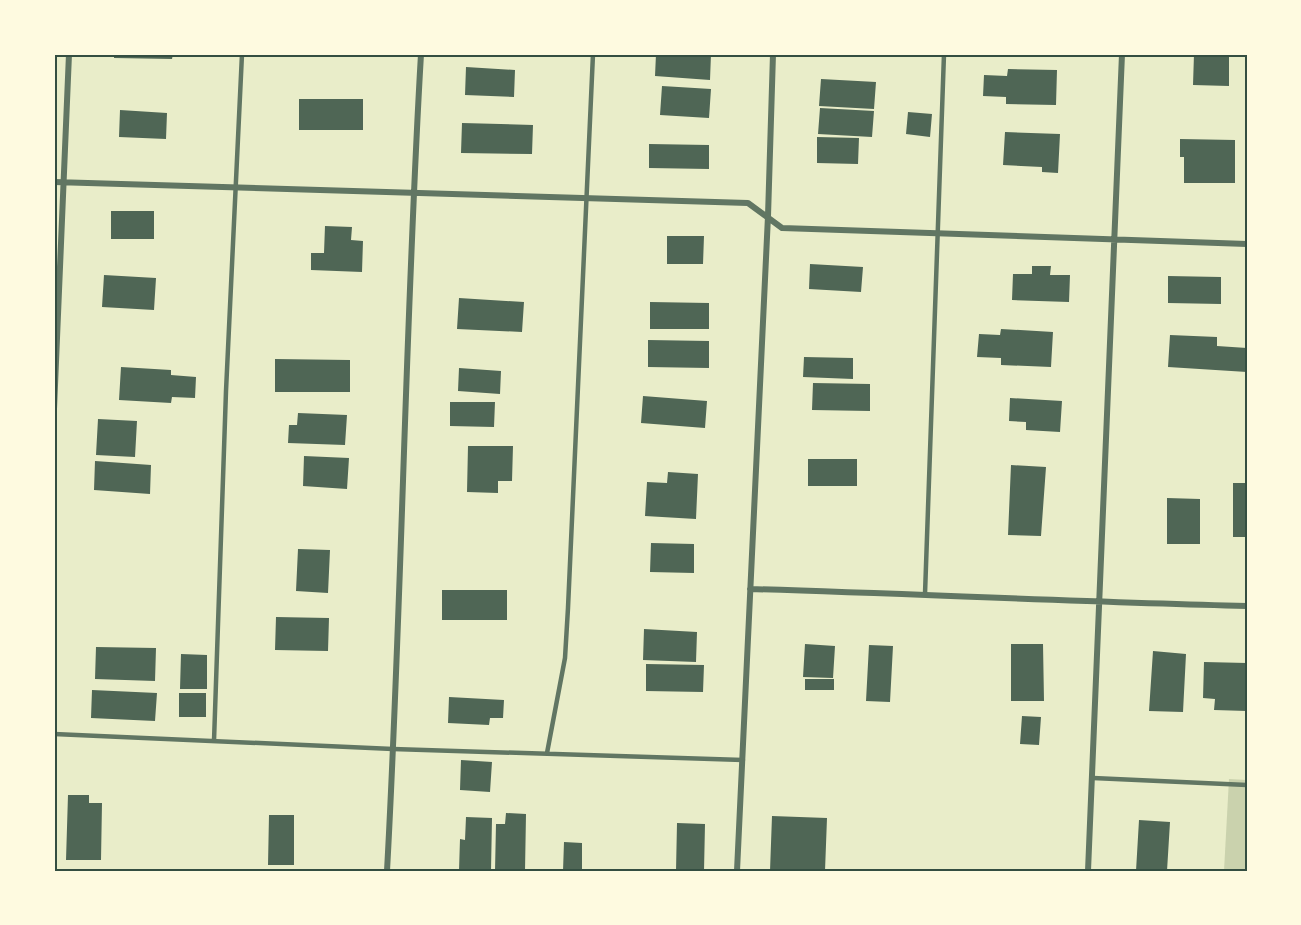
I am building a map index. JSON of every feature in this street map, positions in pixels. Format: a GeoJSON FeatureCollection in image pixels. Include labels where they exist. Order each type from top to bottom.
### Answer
{"type":"FeatureCollection","features":[{"type":"Feature","properties":{"kind":"street"},"geometry":{"type":"LineString","coordinates":[[54,409],[69,54]]}},
{"type":"Feature","properties":{"kind":"street"},"geometry":{"type":"LineString","coordinates":[[387,871],[413,191],[421,54]]}},
{"type":"Feature","properties":{"kind":"street"},"geometry":{"type":"LineString","coordinates":[[736,871],[768,216],[773,54]]}},
{"type":"Feature","properties":{"kind":"street"},"geometry":{"type":"LineString","coordinates":[[1088,871],[1122,54]]}},
{"type":"Feature","properties":{"kind":"street"},"geometry":{"type":"LineString","coordinates":[[54,182],[237,189],[413,191],[748,203],[782,228],[1247,244]]}},
{"type":"Feature","properties":{"kind":"street"},"geometry":{"type":"LineString","coordinates":[[750,589],[1247,606]]}},
{"type":"Feature","properties":{"kind":"lane"},"geometry":{"type":"LineString","coordinates":[[214,741],[226,392],[242,54]]}},
{"type":"Feature","properties":{"kind":"lane"},"geometry":{"type":"LineString","coordinates":[[547,753],[563,669],[566,638],[593,54]]}},
{"type":"Feature","properties":{"kind":"lane"},"geometry":{"type":"LineString","coordinates":[[925,594],[944,54]]}},
{"type":"Feature","properties":{"kind":"lane"},"geometry":{"type":"LineString","coordinates":[[54,734],[393,749],[742,760]]}},
{"type":"Feature","properties":{"kind":"lane"},"geometry":{"type":"LineString","coordinates":[[1093,778],[1247,785]]}},
{"type":"Feature","properties":{"kind":"green space"},"geometry":{"type":"Polygon","coordinates":[[[1229,779],[1247,780],[1247,871],[1224,871],[1229,779]]]}},
{"type":"Feature","properties":{"kind":"building"},"geometry":{"type":"Polygon","coordinates":[[[114,54],[173,54],[172,59],[114,58],[114,54]]]}},
{"type":"Feature","properties":{"kind":"building"},"geometry":{"type":"Polygon","coordinates":[[[456,54],[552,54],[552,57],[456,57],[456,54]]]}},
{"type":"Feature","properties":{"kind":"building"},"geometry":{"type":"Polygon","coordinates":[[[656,54],[711,54],[710,80],[655,76],[656,54]]]}},
{"type":"Feature","properties":{"kind":"building"},"geometry":{"type":"Polygon","coordinates":[[[1194,54],[1229,54],[1229,86],[1193,85],[1194,54]]]}},
{"type":"Feature","properties":{"kind":"building"},"geometry":{"type":"Polygon","coordinates":[[[466,67],[515,70],[514,97],[465,95],[466,67]]]}},
{"type":"Feature","properties":{"kind":"building"},"geometry":{"type":"Polygon","coordinates":[[[1008,69],[1057,70],[1056,105],[1006,104],[1006,97],[983,96],[984,75],[1007,76],[1008,69]]]}},
{"type":"Feature","properties":{"kind":"building"},"geometry":{"type":"Polygon","coordinates":[[[821,79],[876,82],[874,109],[819,106],[821,79]]]}},
{"type":"Feature","properties":{"kind":"building"},"geometry":{"type":"Polygon","coordinates":[[[662,86],[711,89],[709,118],[660,115],[662,86]]]}},
{"type":"Feature","properties":{"kind":"building"},"geometry":{"type":"Polygon","coordinates":[[[299,99],[363,99],[363,130],[299,130],[299,99]]]}},
{"type":"Feature","properties":{"kind":"building"},"geometry":{"type":"Polygon","coordinates":[[[820,108],[874,111],[872,137],[818,134],[820,108]]]}},
{"type":"Feature","properties":{"kind":"building"},"geometry":{"type":"Polygon","coordinates":[[[120,110],[167,113],[166,139],[119,137],[120,110]]]}},
{"type":"Feature","properties":{"kind":"building"},"geometry":{"type":"Polygon","coordinates":[[[908,112],[932,114],[930,137],[906,134],[908,112]]]}},
{"type":"Feature","properties":{"kind":"building"},"geometry":{"type":"Polygon","coordinates":[[[462,123],[533,125],[532,154],[461,153],[462,123]]]}},
{"type":"Feature","properties":{"kind":"building"},"geometry":{"type":"Polygon","coordinates":[[[1005,132],[1060,134],[1058,173],[1042,172],[1042,167],[1003,165],[1005,132]]]}},
{"type":"Feature","properties":{"kind":"building"},"geometry":{"type":"Polygon","coordinates":[[[817,137],[859,138],[858,164],[817,163],[817,137]]]}},
{"type":"Feature","properties":{"kind":"building"},"geometry":{"type":"Polygon","coordinates":[[[1180,139],[1235,140],[1235,183],[1184,183],[1184,157],[1180,157],[1180,139]]]}},
{"type":"Feature","properties":{"kind":"building"},"geometry":{"type":"Polygon","coordinates":[[[649,144],[709,145],[709,169],[649,168],[649,144]]]}},
{"type":"Feature","properties":{"kind":"building"},"geometry":{"type":"Polygon","coordinates":[[[111,211],[154,211],[154,239],[111,239],[111,211]]]}},
{"type":"Feature","properties":{"kind":"building"},"geometry":{"type":"Polygon","coordinates":[[[325,226],[352,227],[351,240],[363,241],[362,272],[311,270],[311,253],[324,253],[325,226]]]}},
{"type":"Feature","properties":{"kind":"building"},"geometry":{"type":"Polygon","coordinates":[[[667,236],[704,236],[703,264],[667,264],[667,236]]]}},
{"type":"Feature","properties":{"kind":"building"},"geometry":{"type":"Polygon","coordinates":[[[810,264],[863,267],[861,292],[809,289],[810,264]]]}},
{"type":"Feature","properties":{"kind":"building"},"geometry":{"type":"Polygon","coordinates":[[[1032,266],[1051,266],[1050,275],[1070,275],[1069,302],[1012,300],[1013,274],[1032,274],[1032,266]]]}},
{"type":"Feature","properties":{"kind":"building"},"geometry":{"type":"Polygon","coordinates":[[[104,275],[156,278],[154,310],[102,307],[104,275]]]}},
{"type":"Feature","properties":{"kind":"building"},"geometry":{"type":"Polygon","coordinates":[[[1168,276],[1221,277],[1221,304],[1168,303],[1168,276]]]}},
{"type":"Feature","properties":{"kind":"building"},"geometry":{"type":"Polygon","coordinates":[[[459,298],[524,302],[522,332],[457,329],[459,298]]]}},
{"type":"Feature","properties":{"kind":"building"},"geometry":{"type":"Polygon","coordinates":[[[650,302],[709,303],[709,329],[650,329],[650,302]]]}},
{"type":"Feature","properties":{"kind":"building"},"geometry":{"type":"Polygon","coordinates":[[[1001,329],[1053,332],[1051,367],[1001,365],[1001,358],[977,357],[979,334],[1000,335],[1001,329]]]}},
{"type":"Feature","properties":{"kind":"building"},"geometry":{"type":"Polygon","coordinates":[[[1170,335],[1217,337],[1217,346],[1247,348],[1247,372],[1168,367],[1170,335]]]}},
{"type":"Feature","properties":{"kind":"building"},"geometry":{"type":"Polygon","coordinates":[[[648,340],[709,341],[709,368],[648,367],[648,340]]]}},
{"type":"Feature","properties":{"kind":"building"},"geometry":{"type":"Polygon","coordinates":[[[804,357],[853,358],[853,379],[803,377],[804,357]]]}},
{"type":"Feature","properties":{"kind":"building"},"geometry":{"type":"Polygon","coordinates":[[[275,359],[350,360],[350,392],[275,392],[275,359]]]}},
{"type":"Feature","properties":{"kind":"building"},"geometry":{"type":"Polygon","coordinates":[[[121,367],[171,370],[171,375],[196,377],[195,398],[172,397],[171,403],[119,400],[121,367]]]}},
{"type":"Feature","properties":{"kind":"building"},"geometry":{"type":"Polygon","coordinates":[[[459,368],[501,371],[500,394],[458,391],[459,368]]]}},
{"type":"Feature","properties":{"kind":"building"},"geometry":{"type":"Polygon","coordinates":[[[813,383],[870,384],[870,411],[812,410],[813,383]]]}},
{"type":"Feature","properties":{"kind":"building"},"geometry":{"type":"Polygon","coordinates":[[[643,396],[707,401],[705,428],[641,423],[643,396]]]}},
{"type":"Feature","properties":{"kind":"building"},"geometry":{"type":"Polygon","coordinates":[[[1010,398],[1062,401],[1060,432],[1026,430],[1026,422],[1009,421],[1010,398]]]}},
{"type":"Feature","properties":{"kind":"building"},"geometry":{"type":"Polygon","coordinates":[[[450,402],[495,402],[494,427],[450,426],[450,402]]]}},
{"type":"Feature","properties":{"kind":"building"},"geometry":{"type":"Polygon","coordinates":[[[298,413],[347,415],[345,445],[288,443],[289,425],[297,425],[298,413]]]}},
{"type":"Feature","properties":{"kind":"building"},"geometry":{"type":"Polygon","coordinates":[[[98,419],[137,421],[135,457],[96,455],[98,419]]]}},
{"type":"Feature","properties":{"kind":"building"},"geometry":{"type":"Polygon","coordinates":[[[468,446],[513,446],[512,481],[498,481],[498,493],[467,492],[468,446]]]}},
{"type":"Feature","properties":{"kind":"building"},"geometry":{"type":"Polygon","coordinates":[[[304,456],[349,458],[347,489],[303,486],[304,456]]]}},
{"type":"Feature","properties":{"kind":"building"},"geometry":{"type":"Polygon","coordinates":[[[808,459],[857,459],[857,486],[808,486],[808,459]]]}},
{"type":"Feature","properties":{"kind":"building"},"geometry":{"type":"Polygon","coordinates":[[[95,461],[151,465],[150,494],[94,490],[95,461]]]}},
{"type":"Feature","properties":{"kind":"building"},"geometry":{"type":"Polygon","coordinates":[[[1011,465],[1046,467],[1041,536],[1008,535],[1011,465]]]}},
{"type":"Feature","properties":{"kind":"building"},"geometry":{"type":"Polygon","coordinates":[[[668,472],[698,474],[696,519],[645,516],[647,482],[667,483],[668,472]]]}},
{"type":"Feature","properties":{"kind":"building"},"geometry":{"type":"Polygon","coordinates":[[[1233,483],[1247,483],[1247,537],[1233,537],[1233,483]]]}},
{"type":"Feature","properties":{"kind":"building"},"geometry":{"type":"Polygon","coordinates":[[[1167,498],[1200,499],[1200,544],[1167,544],[1167,498]]]}},
{"type":"Feature","properties":{"kind":"building"},"geometry":{"type":"Polygon","coordinates":[[[651,543],[694,544],[694,573],[650,572],[651,543]]]}},
{"type":"Feature","properties":{"kind":"building"},"geometry":{"type":"Polygon","coordinates":[[[298,549],[330,550],[328,593],[296,591],[298,549]]]}},
{"type":"Feature","properties":{"kind":"building"},"geometry":{"type":"Polygon","coordinates":[[[442,590],[507,590],[507,620],[442,620],[442,590]]]}},
{"type":"Feature","properties":{"kind":"building"},"geometry":{"type":"Polygon","coordinates":[[[276,617],[329,618],[328,651],[275,650],[276,617]]]}},
{"type":"Feature","properties":{"kind":"building"},"geometry":{"type":"Polygon","coordinates":[[[644,629],[697,632],[696,662],[643,660],[644,629]]]}},
{"type":"Feature","properties":{"kind":"building"},"geometry":{"type":"Polygon","coordinates":[[[805,644],[835,646],[833,678],[803,677],[805,644]]]}},
{"type":"Feature","properties":{"kind":"building"},"geometry":{"type":"Polygon","coordinates":[[[1011,644],[1043,644],[1044,701],[1011,701],[1011,644]]]}},
{"type":"Feature","properties":{"kind":"building"},"geometry":{"type":"Polygon","coordinates":[[[869,645],[893,646],[890,702],[866,701],[869,645]]]}},
{"type":"Feature","properties":{"kind":"building"},"geometry":{"type":"Polygon","coordinates":[[[96,647],[156,648],[155,681],[95,679],[96,647]]]}},
{"type":"Feature","properties":{"kind":"building"},"geometry":{"type":"Polygon","coordinates":[[[1153,651],[1186,654],[1183,712],[1149,711],[1153,651]]]}},
{"type":"Feature","properties":{"kind":"building"},"geometry":{"type":"Polygon","coordinates":[[[181,654],[207,655],[207,689],[180,689],[181,654]]]}},
{"type":"Feature","properties":{"kind":"building"},"geometry":{"type":"Polygon","coordinates":[[[1204,662],[1247,663],[1247,711],[1214,710],[1215,699],[1203,698],[1204,662]]]}},
{"type":"Feature","properties":{"kind":"building"},"geometry":{"type":"Polygon","coordinates":[[[646,664],[704,665],[703,692],[646,691],[646,664]]]}},
{"type":"Feature","properties":{"kind":"building"},"geometry":{"type":"Polygon","coordinates":[[[805,679],[834,679],[834,690],[805,690],[805,679]]]}},
{"type":"Feature","properties":{"kind":"building"},"geometry":{"type":"Polygon","coordinates":[[[92,690],[157,693],[155,721],[91,718],[92,690]]]}},
{"type":"Feature","properties":{"kind":"building"},"geometry":{"type":"Polygon","coordinates":[[[179,693],[206,693],[206,717],[179,717],[179,693]]]}},
{"type":"Feature","properties":{"kind":"building"},"geometry":{"type":"Polygon","coordinates":[[[449,697],[504,700],[503,718],[490,718],[489,725],[448,723],[449,697]]]}},
{"type":"Feature","properties":{"kind":"building"},"geometry":{"type":"Polygon","coordinates":[[[1022,716],[1041,717],[1039,745],[1020,744],[1022,716]]]}},
{"type":"Feature","properties":{"kind":"building"},"geometry":{"type":"Polygon","coordinates":[[[461,760],[492,762],[490,792],[460,790],[461,760]]]}},
{"type":"Feature","properties":{"kind":"building"},"geometry":{"type":"Polygon","coordinates":[[[68,795],[89,795],[89,803],[102,803],[101,860],[66,860],[68,795]]]}},
{"type":"Feature","properties":{"kind":"building"},"geometry":{"type":"Polygon","coordinates":[[[506,813],[526,814],[525,871],[495,871],[496,824],[505,824],[506,813]]]}},
{"type":"Feature","properties":{"kind":"building"},"geometry":{"type":"Polygon","coordinates":[[[269,815],[294,815],[294,865],[268,865],[269,815]]]}},
{"type":"Feature","properties":{"kind":"building"},"geometry":{"type":"Polygon","coordinates":[[[772,816],[827,818],[825,871],[770,871],[772,816]]]}},
{"type":"Feature","properties":{"kind":"building"},"geometry":{"type":"Polygon","coordinates":[[[466,817],[492,818],[491,871],[459,871],[460,839],[465,840],[466,817]]]}},
{"type":"Feature","properties":{"kind":"building"},"geometry":{"type":"Polygon","coordinates":[[[1139,820],[1170,822],[1167,871],[1136,871],[1139,820]]]}},
{"type":"Feature","properties":{"kind":"building"},"geometry":{"type":"Polygon","coordinates":[[[677,823],[705,824],[704,871],[676,871],[677,823]]]}},
{"type":"Feature","properties":{"kind":"building"},"geometry":{"type":"Polygon","coordinates":[[[564,842],[582,843],[582,871],[563,871],[564,842]]]}}]}
